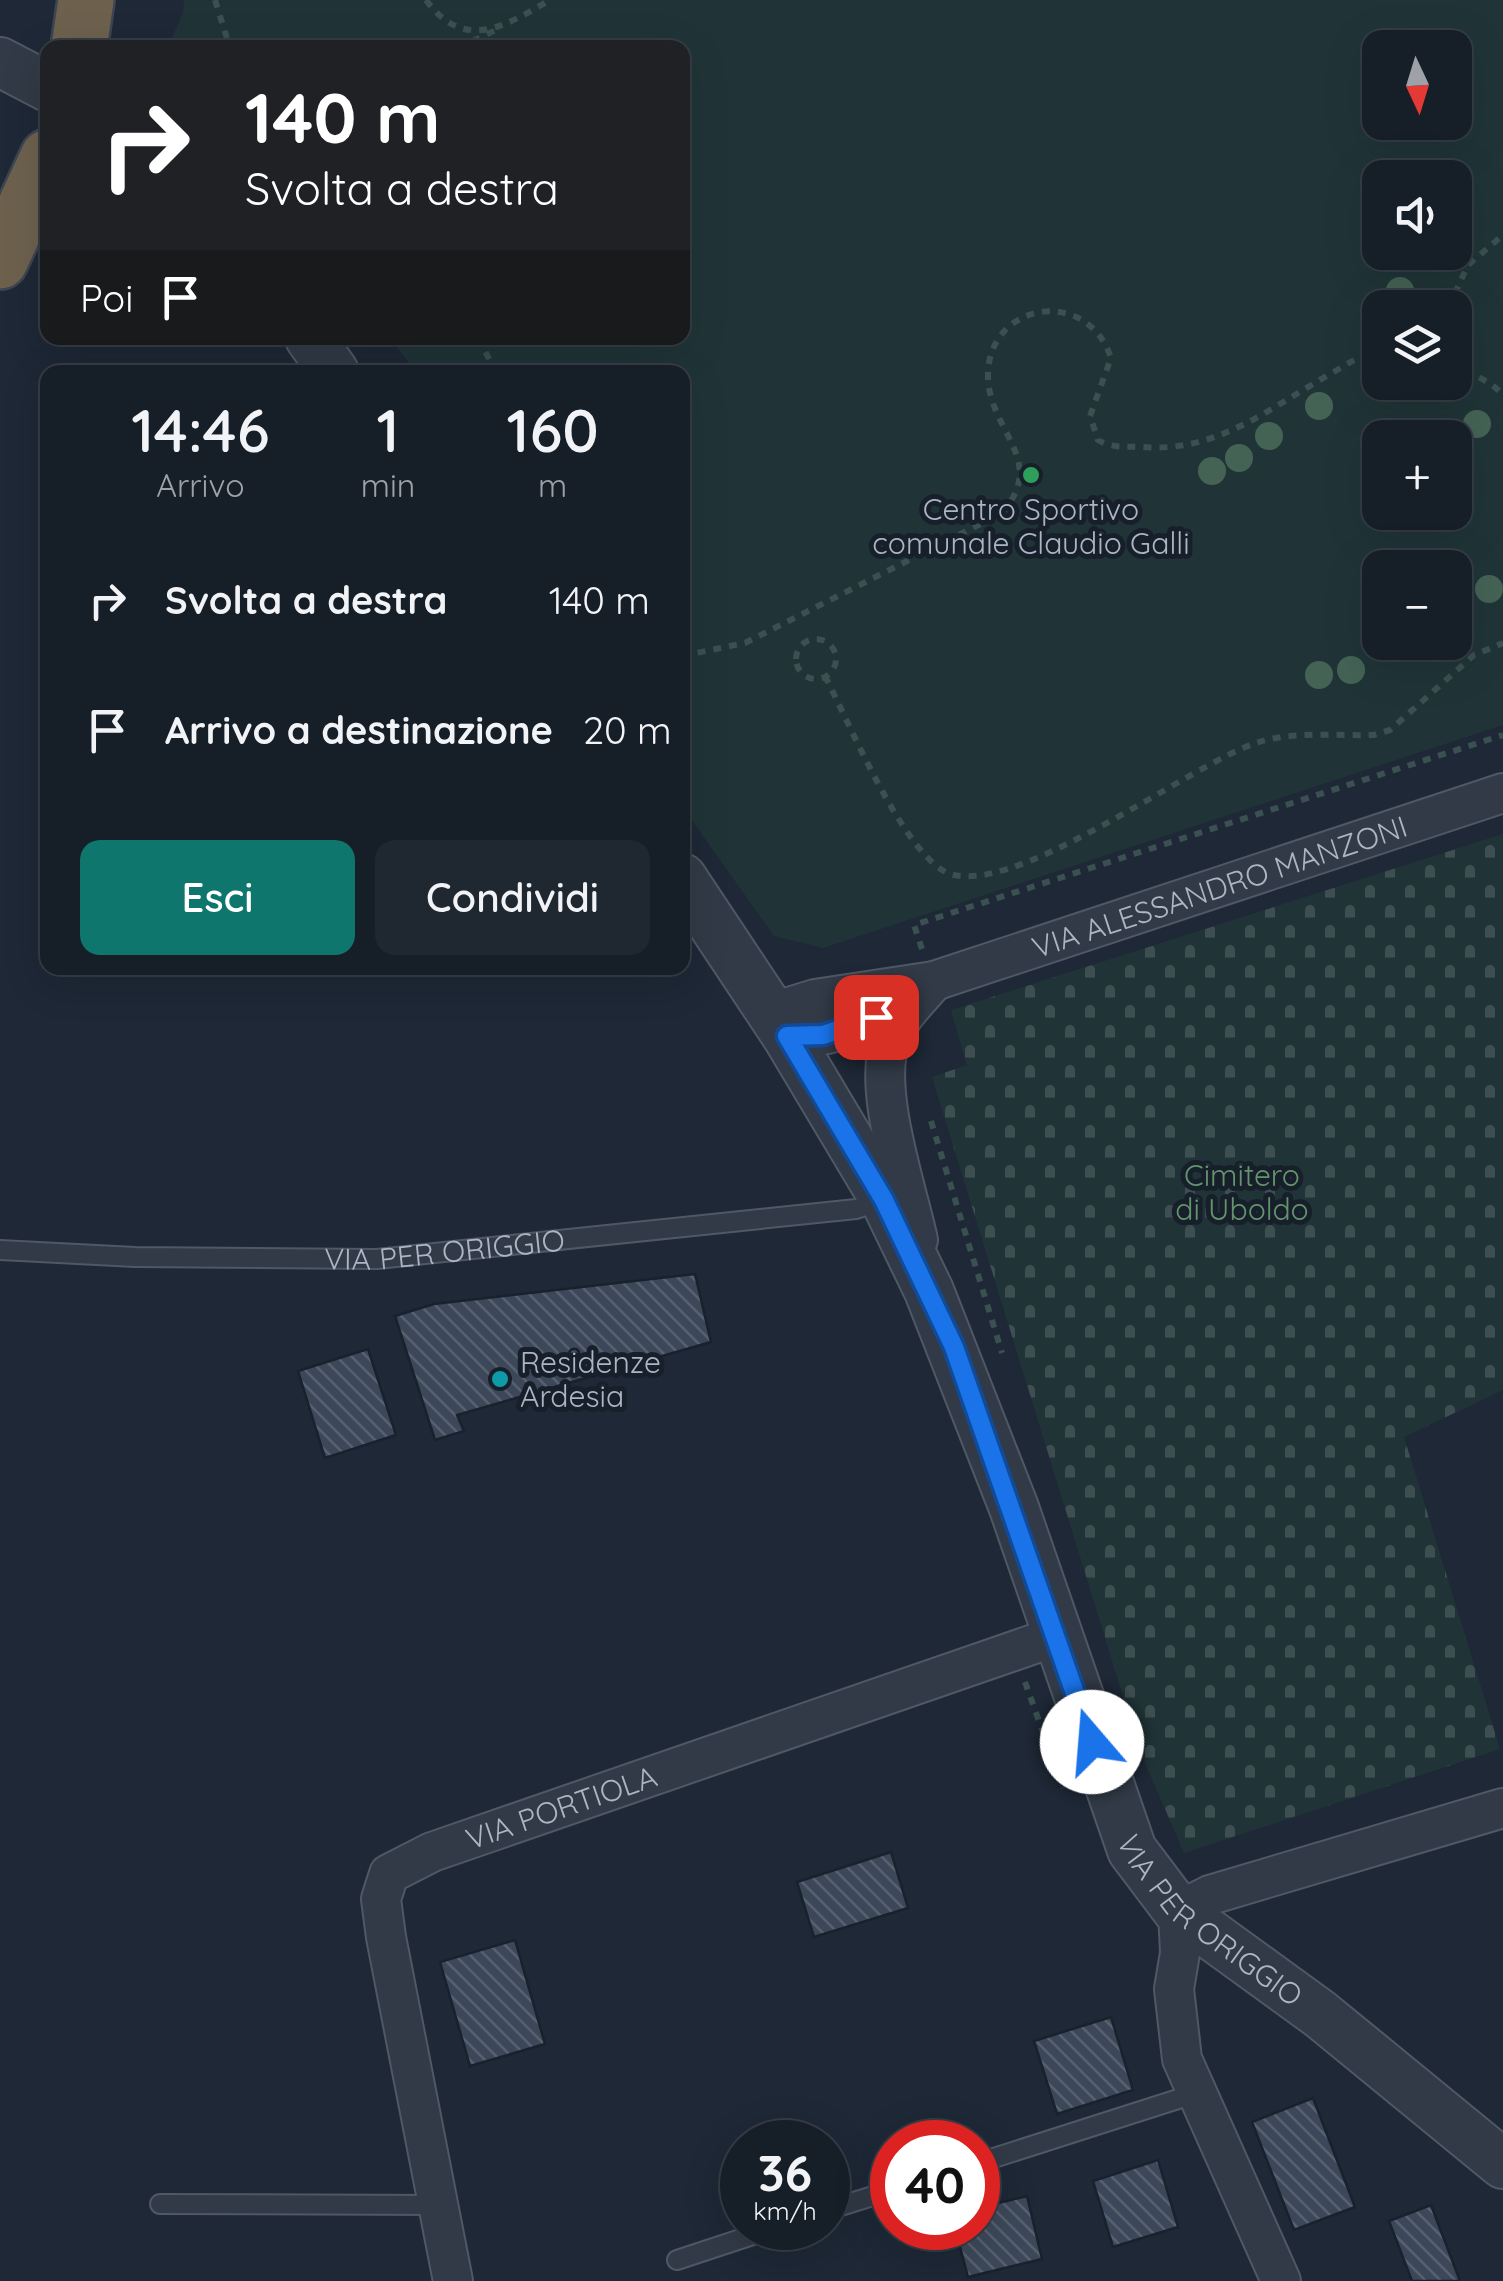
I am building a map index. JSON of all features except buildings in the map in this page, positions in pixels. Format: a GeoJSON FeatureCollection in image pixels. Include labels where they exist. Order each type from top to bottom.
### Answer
{"type":"FeatureCollection","features":[{"type":"Feature","properties":{"kind":"highway"},"geometry":{"type":"LineString","coordinates":[[0,261],[40,174]]}},
{"type":"Feature","properties":{"kind":"street"},"geometry":{"type":"LineString","coordinates":[[0,62],[40,83]]}},
{"type":"Feature","properties":{"kind":"street","name":"VIA ALESSANDRO MANZONI"},"geometry":{"type":"LineString","coordinates":[[780,1024],[805,1038],[850,1027],[934,981],[1503,793]]}},
{"type":"Feature","properties":{"kind":"street","name":"VIA PER ORIGGIO"},"geometry":{"type":"LineString","coordinates":[[690,890],[780,1024],[884,1200],[929,1291],[981,1418],[1132,1850],[1178,1911],[1320,2014],[1503,2164]]}},
{"type":"Feature","properties":{"kind":"street"},"geometry":{"type":"LineString","coordinates":[[929,1291],[887,1099],[887,1056],[898,1025],[934,981]]}},
{"type":"Feature","properties":{"kind":"street","name":"VIA PORTIOLA"},"geometry":{"type":"LineString","coordinates":[[453,2281],[386,1937],[381,1899],[389,1874],[432,1852],[1057,1636]]}},
{"type":"Feature","properties":{"kind":"street"},"geometry":{"type":"LineString","coordinates":[[1281,2281],[1182,2059],[1174,1989],[1180,1953],[1178,1911],[1210,1895],[1503,1808]]}},
{"type":"Feature","properties":{"kind":"lane","name":"VIA PER ORIGGIO"},"geometry":{"type":"LineString","coordinates":[[0,1250],[135,1258],[377,1258],[826,1212],[884,1200]]}},
{"type":"Feature","properties":{"kind":"lane"},"geometry":{"type":"LineString","coordinates":[[1000,2155],[1197,2092]]}},
{"type":"Feature","properties":{"kind":"lane"},"geometry":{"type":"LineString","coordinates":[[160,2204],[440,2205]]}},
{"type":"Feature","properties":{"kind":"lane"},"geometry":{"type":"LineString","coordinates":[[677,2260],[720,2246]]}},
{"type":"Feature","properties":{"kind":"path"},"geometry":{"type":"LineString","coordinates":[[215,0],[228,40]]}},
{"type":"Feature","properties":{"kind":"path"},"geometry":{"type":"LineString","coordinates":[[426,0],[452,27],[472,32],[515,21]]}},
{"type":"Feature","properties":{"kind":"path"},"geometry":{"type":"LineString","coordinates":[[475,40],[550,0]]}},
{"type":"Feature","properties":{"kind":"path"},"geometry":{"type":"LineString","coordinates":[[1456,290],[1468,265],[1503,235]]}},
{"type":"Feature","properties":{"kind":"path"},"geometry":{"type":"LineString","coordinates":[[690,654],[746,643],[1002,513],[1016,496],[1021,466],[988,376],[998,342],[1018,319],[1054,310],[1069,313],[1100,332],[1111,358],[1090,416],[1098,440],[1110,447],[1158,448],[1221,437],[1270,413],[1362,354]]}},
{"type":"Feature","properties":{"kind":"path"},"geometry":{"type":"LineString","coordinates":[[1472,372],[1496,386],[1503,396]]}},
{"type":"Feature","properties":{"kind":"path"},"geometry":{"type":"LineString","coordinates":[[810,639],[829,643],[836,654],[834,668],[825,676],[812,678],[797,666],[796,652],[810,639]]}},
{"type":"Feature","properties":{"kind":"path"},"geometry":{"type":"LineString","coordinates":[[825,676],[878,780],[923,853],[946,872],[968,875],[1000,873],[1062,846],[1262,741],[1373,736],[1390,730],[1474,655],[1503,644]]}},
{"type":"Feature","properties":{"kind":"path"},"geometry":{"type":"LineString","coordinates":[[919,939],[914,925],[1503,735]]}},
{"type":"Feature","properties":{"kind":"path"},"geometry":{"type":"LineString","coordinates":[[927,1109],[1008,1373]]}},
{"type":"Feature","properties":{"kind":"green space","name":"Centro Sportivo comunale Claudio Galli"},"geometry":{"type":"Polygon","coordinates":[[[184,0],[1503,0],[1503,725],[823,948],[774,936],[690,818],[690,365],[411,365],[395,345],[690,345],[690,40],[171,40],[183,13],[184,0]]]}},
{"type":"Feature","properties":{"kind":"green space","name":"Cimitero di Uboldo"},"geometry":{"type":"Polygon","coordinates":[[[1503,834],[1503,1390],[1404,1437],[1500,1749],[1184,1853],[1140,1751],[932,1077],[967,1065],[951,1010],[1503,834]]]}},
{"type":"Feature","properties":{"kind":"place","name":"Centro Sportivo comunale Claudio Galli"},"geometry":{"type":"Point","coordinates":[1031,475]}},
{"type":"Feature","properties":{"kind":"place","name":"Residenze Ardesia"},"geometry":{"type":"Point","coordinates":[500,1379]}},
{"type":"Feature","properties":{"kind":"route"},"geometry":{"type":"LineString","coordinates":[[876,1017],[823,1035],[787,1036],[884,1200],[954,1347],[1014,1508],[1092,1742]]}}]}
